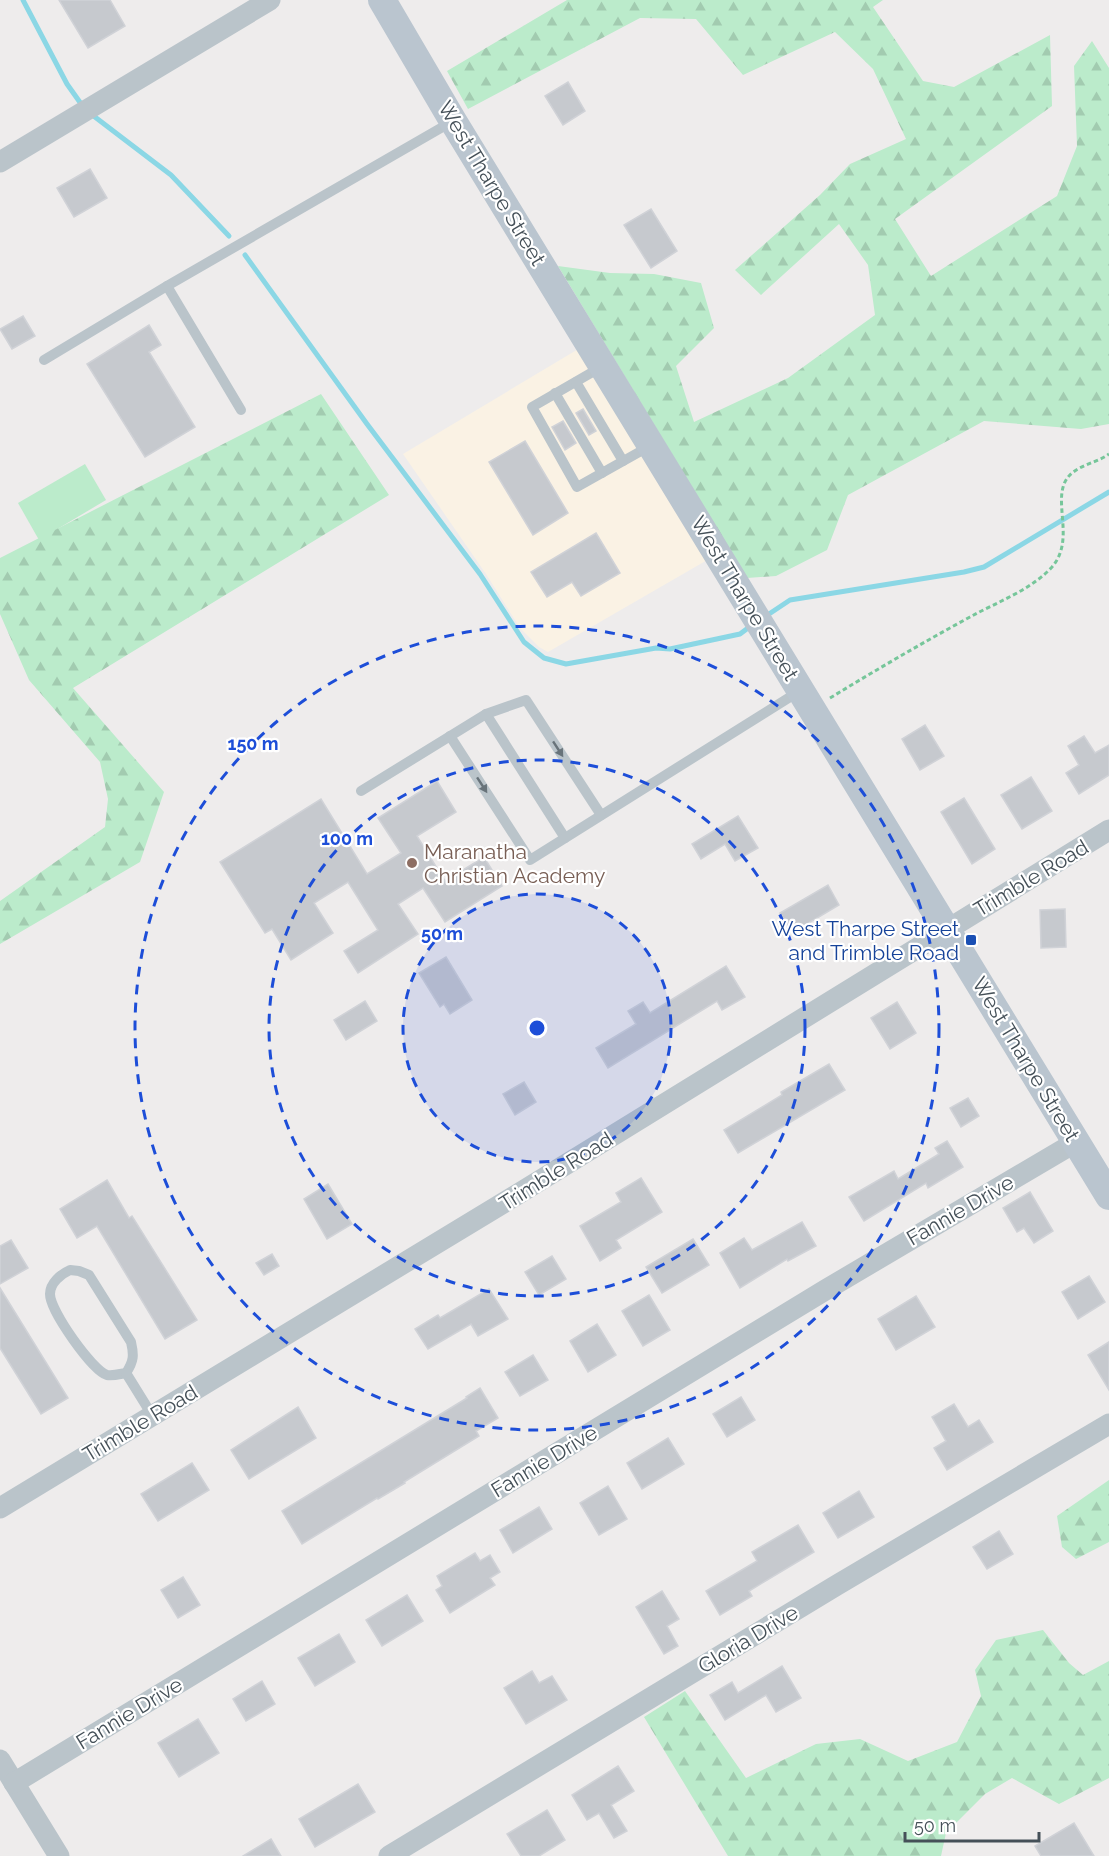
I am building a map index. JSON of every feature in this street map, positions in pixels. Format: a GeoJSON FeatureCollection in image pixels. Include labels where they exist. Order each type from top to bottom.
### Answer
{"type":"FeatureCollection","features":[{"type":"Feature","properties":{"kind":"main road","name":"West Tharpe Street"},"geometry":{"type":"LineString","coordinates":[[384,1],[453,121],[1109,1196]]}},
{"type":"Feature","properties":{"kind":"street"},"geometry":{"type":"LineString","coordinates":[[0,162],[270,0]]}},
{"type":"Feature","properties":{"kind":"street","name":"Trimble Road"},"geometry":{"type":"LineString","coordinates":[[0,1508],[518,1194],[1109,830]]}},
{"type":"Feature","properties":{"kind":"street","name":"Fannie Drive"},"geometry":{"type":"LineString","coordinates":[[14,1783],[827,1289],[1076,1142]]}},
{"type":"Feature","properties":{"kind":"street","name":"Gloria Drive"},"geometry":{"type":"LineString","coordinates":[[389,1856],[837,1585],[1109,1424]]}},
{"type":"Feature","properties":{"kind":"street"},"geometry":{"type":"LineString","coordinates":[[0,1760],[59,1856]]}},
{"type":"Feature","properties":{"kind":"lane"},"geometry":{"type":"LineString","coordinates":[[44,360],[167,286],[453,121]]}},
{"type":"Feature","properties":{"kind":"lane"},"geometry":{"type":"LineString","coordinates":[[167,286],[241,410]]}},
{"type":"Feature","properties":{"kind":"lane"},"geometry":{"type":"LineString","coordinates":[[603,366],[532,407],[577,487],[651,445]]}},
{"type":"Feature","properties":{"kind":"lane"},"geometry":{"type":"LineString","coordinates":[[576,382],[623,461]]}},
{"type":"Feature","properties":{"kind":"lane"},"geometry":{"type":"LineString","coordinates":[[555,393],[602,473]]}},
{"type":"Feature","properties":{"kind":"lane"},"geometry":{"type":"LineString","coordinates":[[450,736],[530,860],[601,815],[807,699]]}},
{"type":"Feature","properties":{"kind":"lane"},"geometry":{"type":"LineString","coordinates":[[361,791],[486,714],[526,700],[601,815]]}},
{"type":"Feature","properties":{"kind":"lane"},"geometry":{"type":"LineString","coordinates":[[486,714],[565,838]]}},
{"type":"Feature","properties":{"kind":"lane"},"geometry":{"type":"LineString","coordinates":[[70,1270],[79,1271],[89,1275],[96,1282],[134,1353],[132,1363],[126,1373],[106,1375],[84,1354],[63,1325],[50,1294],[54,1283],[62,1273],[70,1270]]}},
{"type":"Feature","properties":{"kind":"lane"},"geometry":{"type":"LineString","coordinates":[[126,1373],[152,1415]]}},
{"type":"Feature","properties":{"kind":"path"},"geometry":{"type":"LineString","coordinates":[[807,699],[896,658],[1022,590],[1043,576],[1054,565],[1062,549],[1064,530],[1061,497],[1063,485],[1072,473],[1109,454]]}},
{"type":"Feature","properties":{"kind":"shaded area"},"geometry":{"type":"Polygon","coordinates":[[[580,348],[709,559],[548,652],[539,647],[520,628],[486,574],[403,454],[580,348]]]}},
{"type":"Feature","properties":{"kind":"green space"},"geometry":{"type":"Polygon","coordinates":[[[567,0],[883,0],[873,7],[923,81],[954,87],[1050,35],[1052,106],[895,219],[931,276],[1057,196],[1077,146],[1074,66],[1092,41],[1109,68],[1109,424],[1081,429],[984,421],[848,495],[827,550],[776,576],[747,578],[558,266],[610,273],[654,274],[701,283],[714,328],[676,366],[694,422],[788,378],[875,315],[868,265],[839,224],[761,295],[735,270],[820,195],[850,164],[906,139],[873,69],[835,32],[743,75],[696,19],[640,18],[468,109],[447,71],[567,0]]]}},
{"type":"Feature","properties":{"kind":"green space"},"geometry":{"type":"Polygon","coordinates":[[[321,394],[389,495],[73,688],[164,792],[140,862],[0,944],[0,901],[105,827],[108,799],[100,762],[29,680],[0,614],[0,558],[321,394]]]}},
{"type":"Feature","properties":{"kind":"green space"},"geometry":{"type":"Polygon","coordinates":[[[85,464],[106,500],[39,540],[18,503],[85,464]]]}},
{"type":"Feature","properties":{"kind":"green space"},"geometry":{"type":"Polygon","coordinates":[[[1109,1480],[1109,1542],[1076,1559],[1062,1547],[1057,1516],[1109,1480]]]}},
{"type":"Feature","properties":{"kind":"green space"},"geometry":{"type":"Polygon","coordinates":[[[1043,1630],[1069,1663],[1083,1675],[1109,1661],[1109,1778],[1059,1804],[1012,1778],[985,1794],[946,1833],[941,1856],[728,1856],[644,1717],[685,1691],[746,1778],[816,1744],[860,1739],[908,1761],[957,1742],[981,1696],[975,1670],[996,1640],[1043,1630]]]}},
{"type":"Feature","properties":{"kind":"building"},"geometry":{"type":"Polygon","coordinates":[[[59,0],[110,0],[125,26],[88,48],[59,0]]]}},
{"type":"Feature","properties":{"kind":"building"},"geometry":{"type":"Polygon","coordinates":[[[568,82],[585,111],[563,125],[545,96],[568,82]]]}},
{"type":"Feature","properties":{"kind":"building"},"geometry":{"type":"Polygon","coordinates":[[[90,169],[107,198],[74,217],[57,188],[90,169]]]}},
{"type":"Feature","properties":{"kind":"building"},"geometry":{"type":"Polygon","coordinates":[[[651,209],[677,251],[651,268],[624,225],[651,209]]]}},
{"type":"Feature","properties":{"kind":"building"},"geometry":{"type":"Polygon","coordinates":[[[23,316],[35,336],[12,349],[0,329],[23,316]]]}},
{"type":"Feature","properties":{"kind":"building"},"geometry":{"type":"Polygon","coordinates":[[[149,325],[161,345],[149,352],[195,427],[145,457],[87,364],[149,325]]]}},
{"type":"Feature","properties":{"kind":"building"},"geometry":{"type":"Polygon","coordinates":[[[583,409],[596,431],[589,435],[576,413],[583,409]]]}},
{"type":"Feature","properties":{"kind":"building"},"geometry":{"type":"Polygon","coordinates":[[[563,421],[576,443],[565,450],[552,427],[563,421]]]}},
{"type":"Feature","properties":{"kind":"building"},"geometry":{"type":"Polygon","coordinates":[[[525,441],[568,513],[533,535],[489,462],[525,441]]]}},
{"type":"Feature","properties":{"kind":"building"},"geometry":{"type":"Polygon","coordinates":[[[596,533],[620,573],[581,596],[572,582],[547,597],[531,572],[596,533]]]}},
{"type":"Feature","properties":{"kind":"building"},"geometry":{"type":"Polygon","coordinates":[[[925,725],[944,756],[920,770],[902,739],[925,725]]]}},
{"type":"Feature","properties":{"kind":"building"},"geometry":{"type":"Polygon","coordinates":[[[1084,736],[1095,753],[1109,745],[1109,775],[1079,794],[1066,773],[1079,765],[1068,746],[1084,736]]]}},
{"type":"Feature","properties":{"kind":"building"},"geometry":{"type":"Polygon","coordinates":[[[1031,777],[1052,811],[1022,829],[1001,795],[1031,777]]]}},
{"type":"Feature","properties":{"kind":"building"},"geometry":{"type":"Polygon","coordinates":[[[437,781],[456,812],[417,836],[445,881],[484,857],[502,886],[445,922],[423,888],[398,904],[418,934],[358,973],[344,951],[378,930],[348,882],[314,903],[333,933],[291,960],[272,929],[265,933],[220,862],[321,799],[367,874],[401,853],[378,818],[437,781]]]}},
{"type":"Feature","properties":{"kind":"building"},"geometry":{"type":"Polygon","coordinates":[[[964,798],[995,849],[972,864],[941,812],[964,798]]]}},
{"type":"Feature","properties":{"kind":"building"},"geometry":{"type":"Polygon","coordinates":[[[738,816],[758,848],[735,861],[725,844],[701,859],[692,844],[738,816]]]}},
{"type":"Feature","properties":{"kind":"building"},"geometry":{"type":"Polygon","coordinates":[[[828,885],[839,905],[792,933],[780,913],[828,885]]]}},
{"type":"Feature","properties":{"kind":"building"},"geometry":{"type":"Polygon","coordinates":[[[1065,909],[1066,947],[1041,948],[1040,910],[1065,909]]]}},
{"type":"Feature","properties":{"kind":"building"},"geometry":{"type":"Polygon","coordinates":[[[446,957],[472,1000],[450,1014],[444,1004],[440,1007],[419,973],[446,957]]]}},
{"type":"Feature","properties":{"kind":"building"},"geometry":{"type":"Polygon","coordinates":[[[726,966],[745,997],[722,1010],[717,1001],[608,1068],[596,1048],[636,1024],[628,1011],[643,1002],[650,1013],[726,966]]]}},
{"type":"Feature","properties":{"kind":"building"},"geometry":{"type":"Polygon","coordinates":[[[365,1001],[377,1021],[346,1040],[334,1020],[365,1001]]]}},
{"type":"Feature","properties":{"kind":"building"},"geometry":{"type":"Polygon","coordinates":[[[897,1002],[916,1033],[890,1049],[871,1018],[897,1002]]]}},
{"type":"Feature","properties":{"kind":"building"},"geometry":{"type":"Polygon","coordinates":[[[829,1064],[845,1090],[738,1153],[724,1130],[782,1095],[781,1092],[829,1064]]]}},
{"type":"Feature","properties":{"kind":"building"},"geometry":{"type":"Polygon","coordinates":[[[524,1082],[536,1102],[515,1115],[503,1094],[524,1082]]]}},
{"type":"Feature","properties":{"kind":"building"},"geometry":{"type":"Polygon","coordinates":[[[968,1098],[979,1116],[961,1127],[950,1108],[968,1098]]]}},
{"type":"Feature","properties":{"kind":"building"},"geometry":{"type":"Polygon","coordinates":[[[947,1141],[963,1167],[928,1188],[926,1183],[864,1221],[849,1197],[894,1171],[898,1179],[939,1154],[935,1148],[947,1141]]]}},
{"type":"Feature","properties":{"kind":"building"},"geometry":{"type":"Polygon","coordinates":[[[641,1178],[662,1212],[616,1240],[621,1248],[600,1261],[580,1226],[621,1202],[616,1193],[641,1178]]]}},
{"type":"Feature","properties":{"kind":"building"},"geometry":{"type":"Polygon","coordinates":[[[107,1180],[129,1218],[132,1216],[197,1320],[165,1339],[97,1226],[77,1238],[60,1209],[107,1180]]]}},
{"type":"Feature","properties":{"kind":"building"},"geometry":{"type":"Polygon","coordinates":[[[328,1184],[352,1224],[327,1239],[304,1199],[328,1184]]]}},
{"type":"Feature","properties":{"kind":"building"},"geometry":{"type":"Polygon","coordinates":[[[1030,1192],[1053,1231],[1034,1243],[1024,1228],[1017,1232],[1003,1208],[1030,1192]]]}},
{"type":"Feature","properties":{"kind":"building"},"geometry":{"type":"Polygon","coordinates":[[[802,1222],[816,1246],[788,1261],[787,1259],[740,1288],[720,1253],[744,1238],[752,1250],[802,1222]]]}},
{"type":"Feature","properties":{"kind":"building"},"geometry":{"type":"Polygon","coordinates":[[[693,1239],[709,1265],[662,1293],[646,1267],[693,1239]]]}},
{"type":"Feature","properties":{"kind":"building"},"geometry":{"type":"Polygon","coordinates":[[[11,1240],[28,1268],[0,1284],[0,1246],[11,1240]]]}},
{"type":"Feature","properties":{"kind":"building"},"geometry":{"type":"Polygon","coordinates":[[[272,1254],[279,1266],[264,1275],[256,1263],[272,1254]]]}},
{"type":"Feature","properties":{"kind":"building"},"geometry":{"type":"Polygon","coordinates":[[[552,1256],[566,1279],[539,1295],[525,1272],[552,1256]]]}},
{"type":"Feature","properties":{"kind":"building"},"geometry":{"type":"Polygon","coordinates":[[[1089,1276],[1105,1302],[1078,1319],[1062,1292],[1089,1276]]]}},
{"type":"Feature","properties":{"kind":"building"},"geometry":{"type":"Polygon","coordinates":[[[0,1288],[68,1398],[41,1414],[0,1348],[0,1288]]]}},
{"type":"Feature","properties":{"kind":"building"},"geometry":{"type":"Polygon","coordinates":[[[489,1289],[508,1319],[478,1336],[471,1324],[428,1349],[415,1329],[438,1315],[440,1318],[489,1289]]]}},
{"type":"Feature","properties":{"kind":"building"},"geometry":{"type":"Polygon","coordinates":[[[649,1295],[670,1330],[643,1346],[622,1311],[649,1295]]]}},
{"type":"Feature","properties":{"kind":"building"},"geometry":{"type":"Polygon","coordinates":[[[916,1296],[935,1327],[896,1350],[878,1319],[916,1296]]]}},
{"type":"Feature","properties":{"kind":"building"},"geometry":{"type":"Polygon","coordinates":[[[597,1324],[616,1355],[588,1372],[570,1341],[597,1324]]]}},
{"type":"Feature","properties":{"kind":"building"},"geometry":{"type":"Polygon","coordinates":[[[1109,1342],[1109,1390],[1088,1355],[1109,1342]]]}},
{"type":"Feature","properties":{"kind":"building"},"geometry":{"type":"Polygon","coordinates":[[[533,1355],[548,1380],[520,1396],[505,1372],[533,1355]]]}},
{"type":"Feature","properties":{"kind":"building"},"geometry":{"type":"Polygon","coordinates":[[[480,1388],[498,1418],[476,1431],[479,1436],[302,1544],[282,1511],[480,1388]]]}},
{"type":"Feature","properties":{"kind":"building"},"geometry":{"type":"Polygon","coordinates":[[[741,1397],[755,1420],[727,1437],[713,1414],[741,1397]]]}},
{"type":"Feature","properties":{"kind":"building"},"geometry":{"type":"Polygon","coordinates":[[[954,1404],[968,1427],[979,1420],[993,1442],[947,1470],[934,1448],[946,1441],[932,1417],[954,1404]]]}},
{"type":"Feature","properties":{"kind":"building"},"geometry":{"type":"Polygon","coordinates":[[[298,1407],[316,1438],[249,1479],[231,1450],[298,1407]]]}},
{"type":"Feature","properties":{"kind":"building"},"geometry":{"type":"Polygon","coordinates":[[[668,1438],[684,1464],[642,1489],[627,1463],[668,1438]]]}},
{"type":"Feature","properties":{"kind":"building"},"geometry":{"type":"Polygon","coordinates":[[[192,1463],[209,1490],[158,1521],[141,1494],[192,1463]]]}},
{"type":"Feature","properties":{"kind":"building"},"geometry":{"type":"Polygon","coordinates":[[[608,1486],[627,1519],[599,1535],[580,1503],[608,1486]]]}},
{"type":"Feature","properties":{"kind":"building"},"geometry":{"type":"Polygon","coordinates":[[[859,1491],[874,1517],[838,1538],[823,1513],[859,1491]]]}},
{"type":"Feature","properties":{"kind":"building"},"geometry":{"type":"Polygon","coordinates":[[[539,1507],[552,1529],[513,1553],[500,1530],[539,1507]]]}},
{"type":"Feature","properties":{"kind":"building"},"geometry":{"type":"Polygon","coordinates":[[[798,1525],[814,1552],[749,1591],[752,1596],[720,1615],[706,1591],[757,1561],[752,1552],[798,1525]]]}},
{"type":"Feature","properties":{"kind":"building"},"geometry":{"type":"Polygon","coordinates":[[[999,1531],[1013,1554],[987,1569],[973,1547],[999,1531]]]}},
{"type":"Feature","properties":{"kind":"building"},"geometry":{"type":"Polygon","coordinates":[[[475,1553],[480,1561],[490,1555],[500,1572],[490,1578],[495,1585],[450,1613],[436,1590],[442,1586],[437,1576],[475,1553]]]}},
{"type":"Feature","properties":{"kind":"building"},"geometry":{"type":"Polygon","coordinates":[[[183,1577],[200,1605],[178,1618],[161,1590],[183,1577]]]}},
{"type":"Feature","properties":{"kind":"building"},"geometry":{"type":"Polygon","coordinates":[[[662,1591],[679,1619],[667,1626],[678,1646],[664,1654],[636,1607],[662,1591]]]}},
{"type":"Feature","properties":{"kind":"building"},"geometry":{"type":"Polygon","coordinates":[[[407,1595],[423,1621],[382,1646],[366,1620],[407,1595]]]}},
{"type":"Feature","properties":{"kind":"building"},"geometry":{"type":"Polygon","coordinates":[[[339,1634],[355,1662],[315,1686],[298,1658],[339,1634]]]}},
{"type":"Feature","properties":{"kind":"building"},"geometry":{"type":"Polygon","coordinates":[[[782,1666],[801,1698],[776,1712],[766,1695],[725,1720],[710,1695],[732,1682],[738,1693],[782,1666]]]}},
{"type":"Feature","properties":{"kind":"building"},"geometry":{"type":"Polygon","coordinates":[[[532,1671],[539,1683],[552,1676],[567,1700],[526,1724],[504,1688],[532,1671]]]}},
{"type":"Feature","properties":{"kind":"building"},"geometry":{"type":"Polygon","coordinates":[[[262,1681],[275,1704],[246,1721],[233,1699],[262,1681]]]}},
{"type":"Feature","properties":{"kind":"building"},"geometry":{"type":"Polygon","coordinates":[[[198,1719],[219,1753],[179,1777],[158,1743],[198,1719]]]}},
{"type":"Feature","properties":{"kind":"building"},"geometry":{"type":"Polygon","coordinates":[[[618,1766],[634,1791],[611,1805],[627,1831],[614,1838],[599,1813],[587,1820],[572,1795],[618,1766]]]}},
{"type":"Feature","properties":{"kind":"building"},"geometry":{"type":"Polygon","coordinates":[[[358,1784],[375,1812],[315,1847],[299,1819],[358,1784]]]}},
{"type":"Feature","properties":{"kind":"building"},"geometry":{"type":"Polygon","coordinates":[[[547,1810],[565,1840],[539,1856],[521,1856],[507,1834],[547,1810]]]}},
{"type":"Feature","properties":{"kind":"building"},"geometry":{"type":"Polygon","coordinates":[[[1074,1823],[1094,1856],[1041,1856],[1035,1846],[1074,1823]]]}},
{"type":"Feature","properties":{"kind":"building"},"geometry":{"type":"Polygon","coordinates":[[[271,1839],[281,1856],[243,1856],[271,1839]]]}},
{"type":"Feature","properties":{"kind":"waterway"},"geometry":{"type":"LineString","coordinates":[[23,0],[67,84],[84,108]]}},
{"type":"Feature","properties":{"kind":"waterway"},"geometry":{"type":"LineString","coordinates":[[91,114],[171,175],[229,236]]}},
{"type":"Feature","properties":{"kind":"waterway"},"geometry":{"type":"LineString","coordinates":[[245,255],[367,424],[480,574],[524,642],[544,658],[566,664],[656,648],[670,649],[740,634],[748,628]]}},
{"type":"Feature","properties":{"kind":"waterway"},"geometry":{"type":"LineString","coordinates":[[769,614],[790,600],[984,567],[1109,492]]}},
{"type":"Feature","properties":{"kind":"place","name":"Maranatha Christian Academy"},"geometry":{"type":"Point","coordinates":[412,863]}},
{"type":"Feature","properties":{"kind":"place","name":"West Tharpe Street and Trimble Road"},"geometry":{"type":"Point","coordinates":[971,940]}}]}
